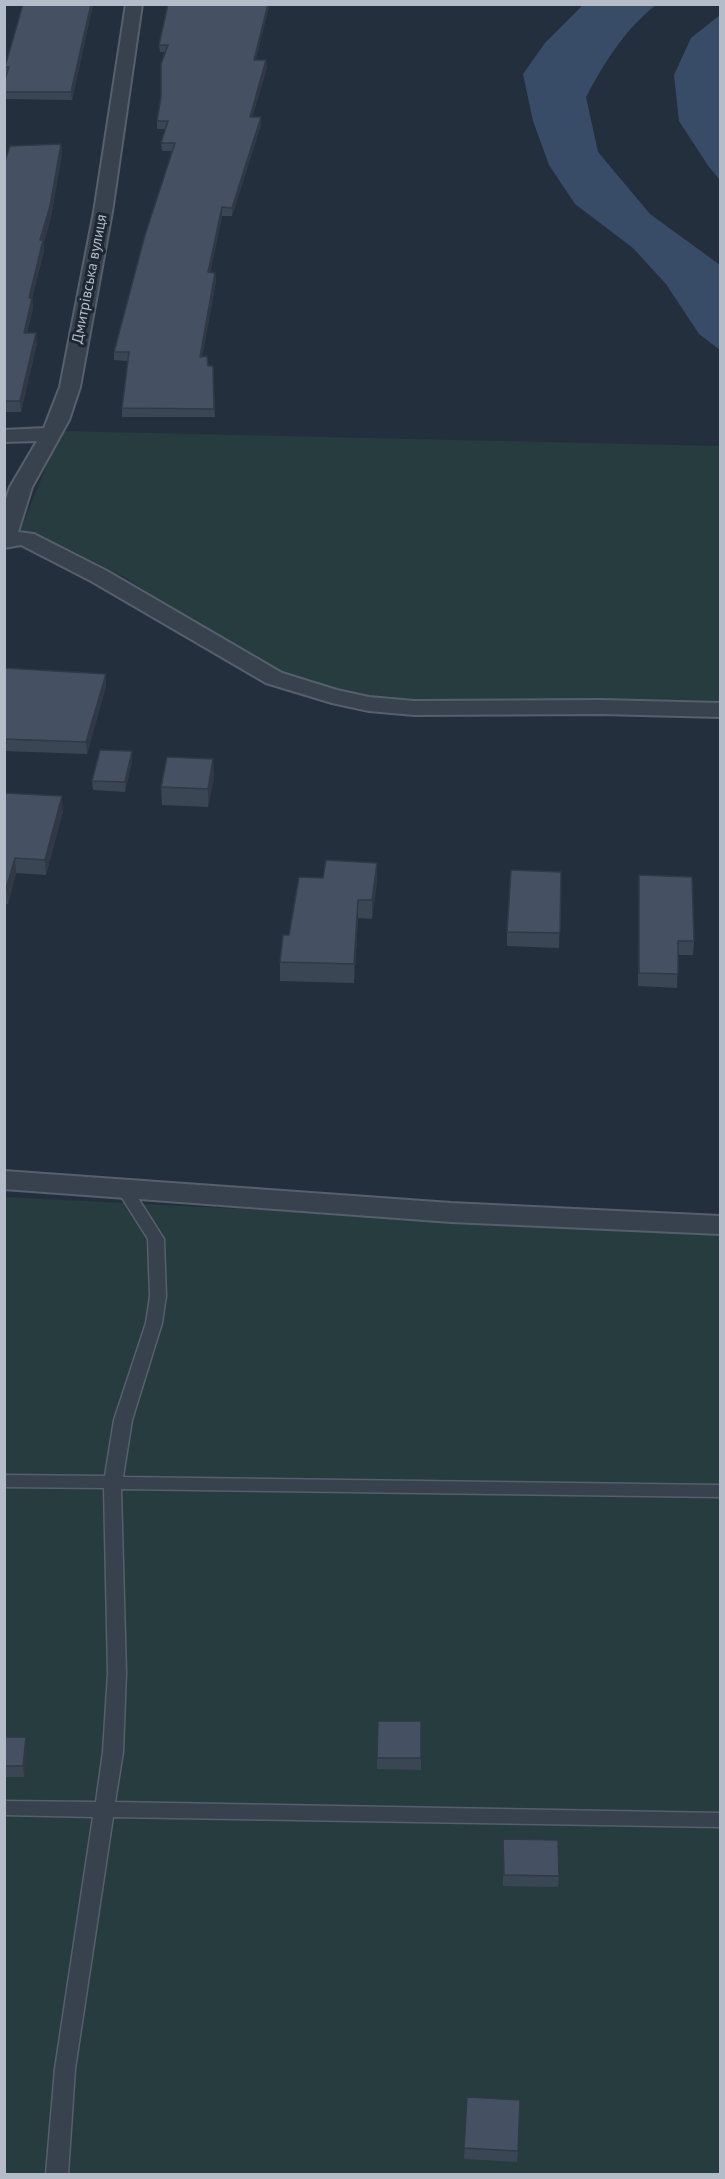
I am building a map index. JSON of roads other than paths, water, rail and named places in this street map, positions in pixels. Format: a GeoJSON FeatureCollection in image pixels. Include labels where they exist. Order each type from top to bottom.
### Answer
{"type":"FeatureCollection","features":[{"type":"Feature","properties":{"kind":"street","name":"Дмитрівська вулиця"},"geometry":{"type":"LineString","coordinates":[[5,539],[25,476],[52,434],[69,387],[113,151],[134,4]]}},
{"type":"Feature","properties":{"kind":"street"},"geometry":{"type":"LineString","coordinates":[[4,436],[52,434]]}},
{"type":"Feature","properties":{"kind":"street"},"geometry":{"type":"LineString","coordinates":[[5,539],[26,539],[99,576],[274,678],[324,694],[369,704],[414,708],[591,707],[720,710]]}},
{"type":"Feature","properties":{"kind":"street"},"geometry":{"type":"LineString","coordinates":[[4,1180],[457,1214],[720,1225]]}},
{"type":"Feature","properties":{"kind":"lane"},"geometry":{"type":"LineString","coordinates":[[57,2175],[65,2069],[113,1752],[117,1672],[112,1540],[113,1482],[123,1420],[154,1323],[158,1296],[156,1239],[125,1190]]}},
{"type":"Feature","properties":{"kind":"lane"},"geometry":{"type":"LineString","coordinates":[[4,1481],[720,1491]]}},
{"type":"Feature","properties":{"kind":"lane"},"geometry":{"type":"LineString","coordinates":[[4,1808],[720,1820]]}},
{"type":"Feature","properties":{"kind":"water"},"geometry":{"type":"Polygon","coordinates":[[[583,5],[656,5],[616,47],[586,97],[598,152],[650,214],[720,265],[720,350],[699,334],[666,284],[633,248],[575,204],[549,165],[533,121],[523,74],[545,43],[583,5]]]}},
{"type":"Feature","properties":{"kind":"water"},"geometry":{"type":"Polygon","coordinates":[[[720,15],[720,180],[679,121],[674,75],[691,38],[720,15]]]}}]}
